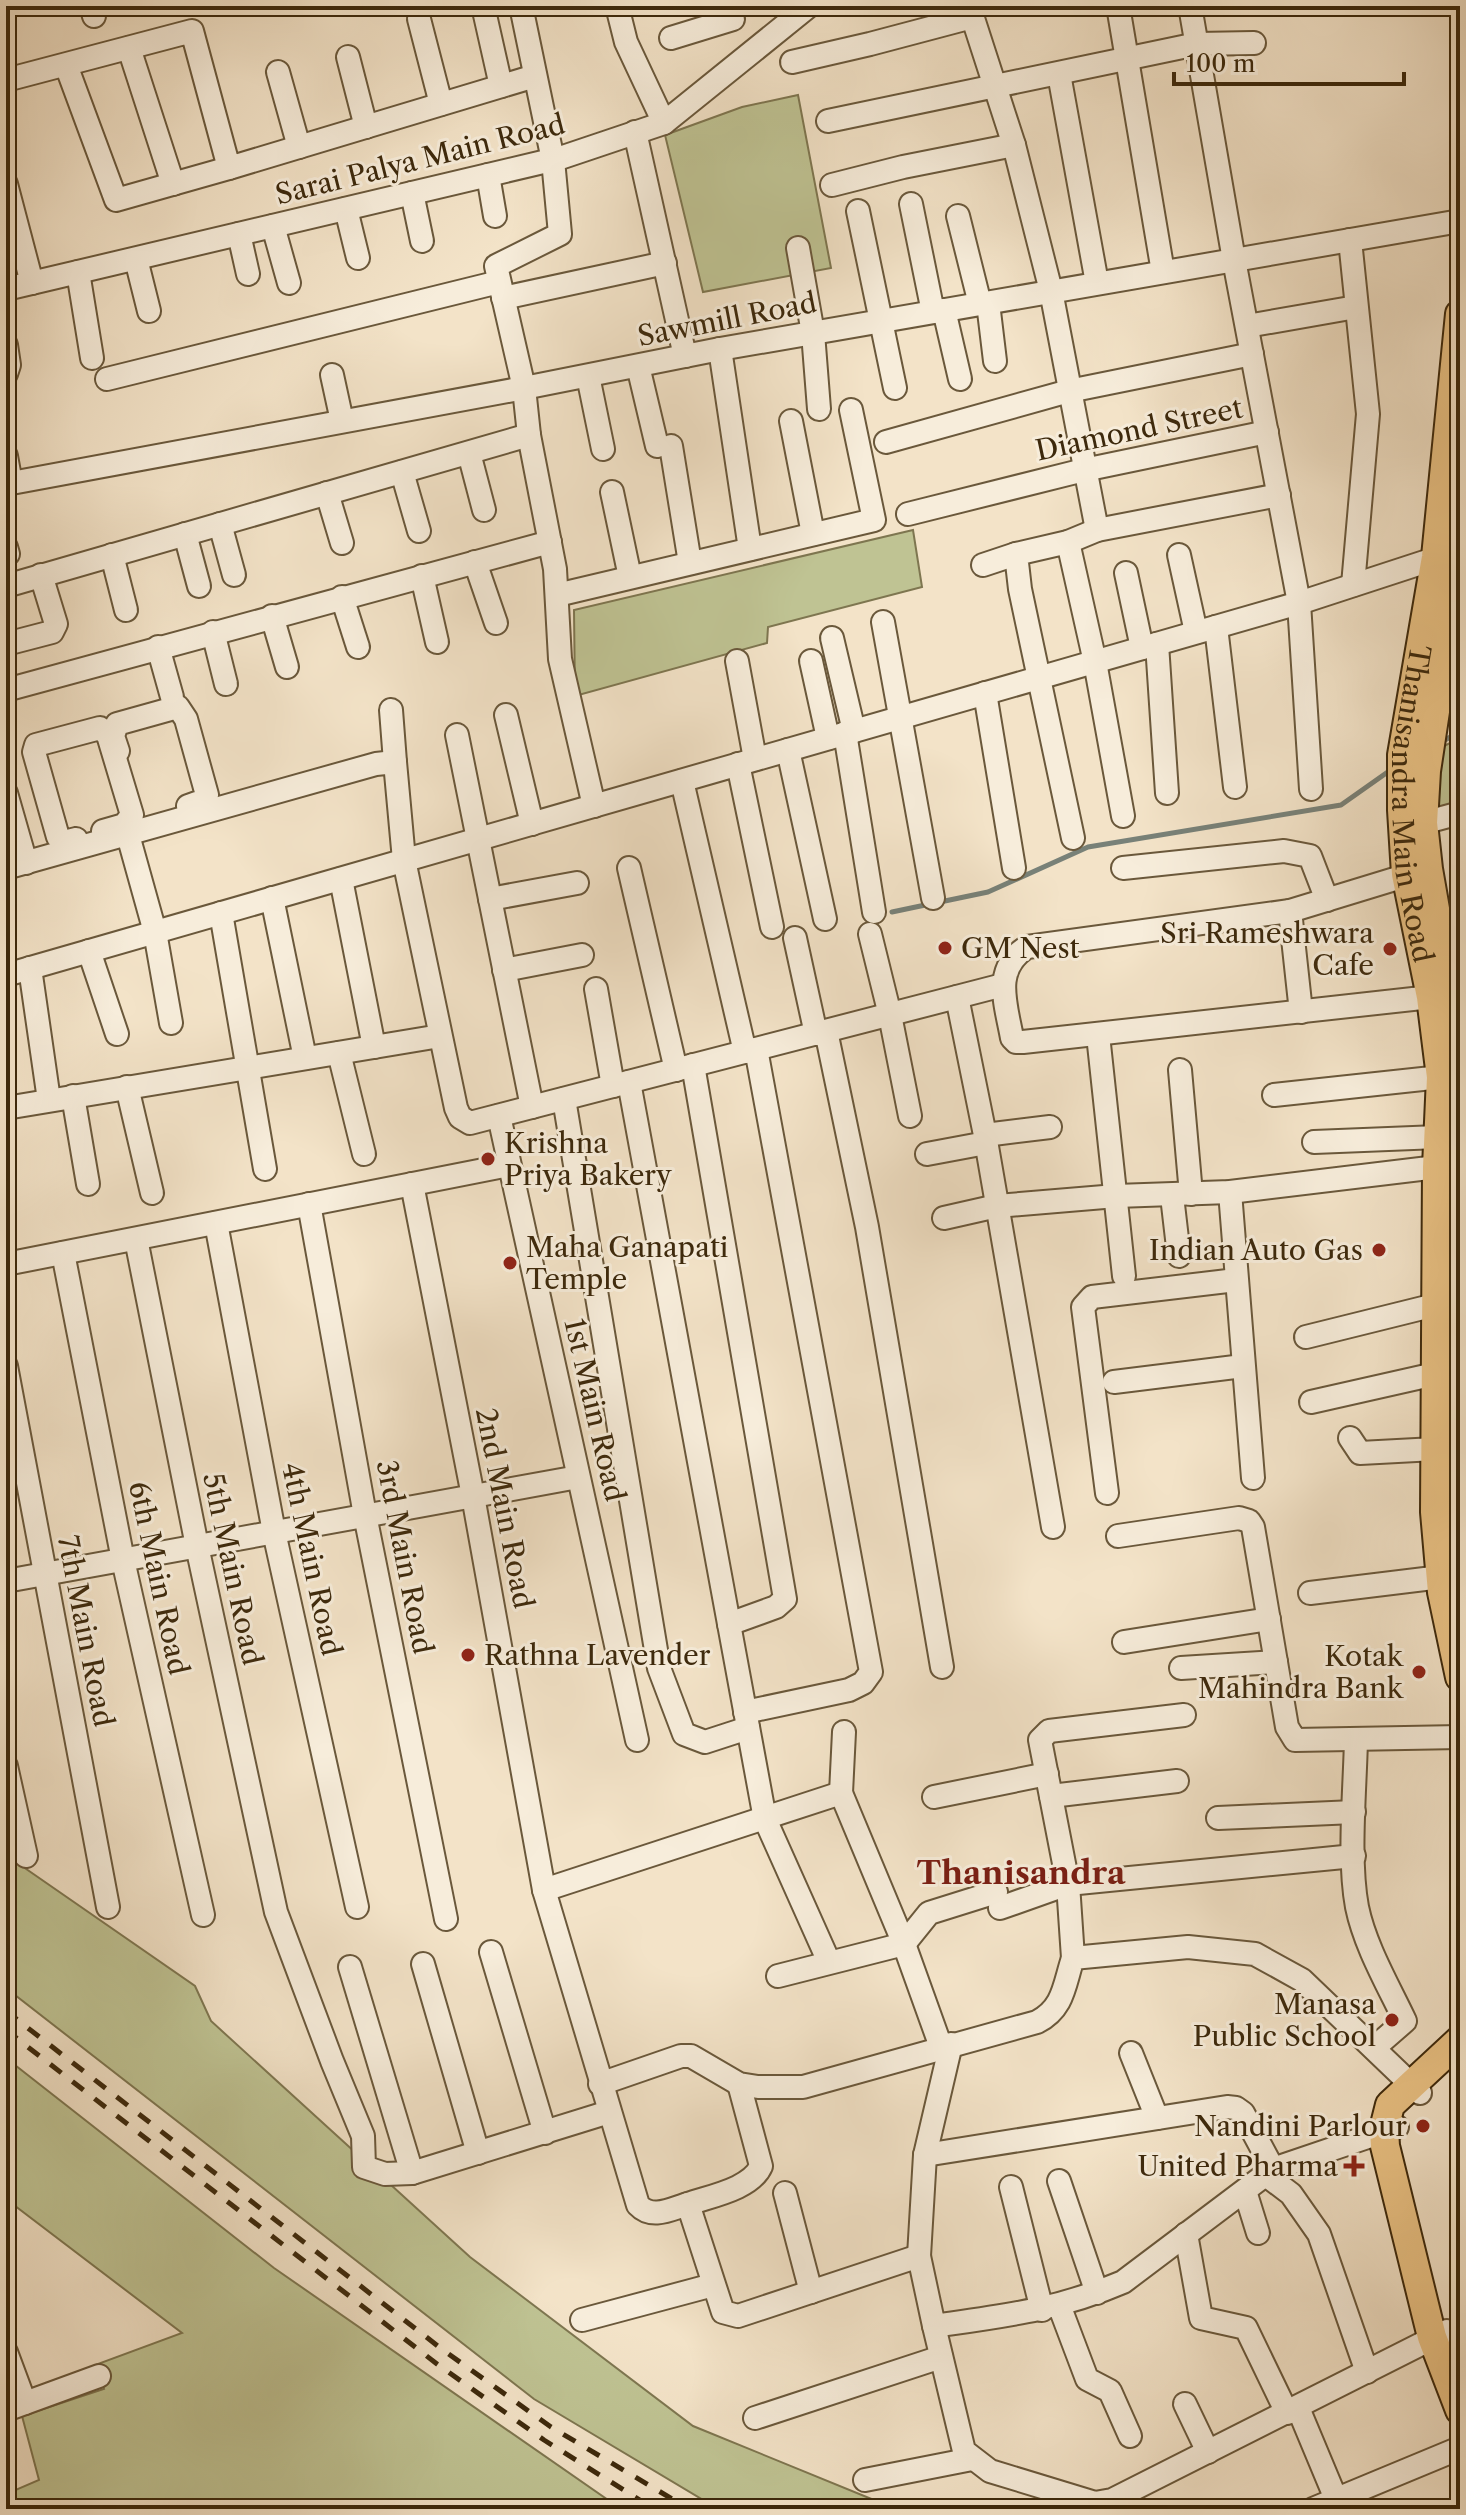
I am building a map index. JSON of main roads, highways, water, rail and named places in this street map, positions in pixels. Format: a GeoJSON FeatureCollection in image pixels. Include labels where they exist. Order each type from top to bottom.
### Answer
{"type":"FeatureCollection","features":[{"type":"Feature","properties":{"kind":"main road","name":"Thanisandra Main Road"},"geometry":{"type":"LineString","coordinates":[[1460,314],[1454,552],[1426,771],[1417,872],[1449,927],[1460,1052]]}},
{"type":"Feature","properties":{"kind":"main road","name":"Thanisandra Main Road"},"geometry":{"type":"LineString","coordinates":[[1454,552],[1402,755],[1402,810],[1417,872],[1441,1077],[1435,1374],[1448,1451],[1435,1512],[1441,1577],[1460,1677]]}},
{"type":"Feature","properties":{"kind":"main road","name":"Thanisandra Main Road"},"geometry":{"type":"LineString","coordinates":[[1448,1451],[1460,1465],[1460,1496]]}},
{"type":"Feature","properties":{"kind":"main road"},"geometry":{"type":"LineString","coordinates":[[1415,2088],[1460,2040]]}},
{"type":"Feature","properties":{"kind":"main road"},"geometry":{"type":"LineString","coordinates":[[1460,2054],[1390,2105],[1392,2128],[1385,2146],[1460,2410]]}},
{"type":"Feature","properties":{"kind":"main road"},"geometry":{"type":"LineString","coordinates":[[1440,2334],[1460,2366]]}},
{"type":"Feature","properties":{"kind":"waterway"},"geometry":{"type":"LineString","coordinates":[[1439,743],[1460,732]]}},
{"type":"Feature","properties":{"kind":"waterway"},"geometry":{"type":"LineString","coordinates":[[940,902],[988,892],[1088,847],[1341,805],[1392,769]]}},
{"type":"Feature","properties":{"kind":"waterway"},"geometry":{"type":"LineString","coordinates":[[892,912],[930,904]]}},
{"type":"Feature","properties":{"kind":"railway"},"geometry":{"type":"LineString","coordinates":[[6,2011],[443,2350],[551,2427],[689,2509]]}},
{"type":"Feature","properties":{"kind":"railway"},"geometry":{"type":"LineString","coordinates":[[6,2030],[437,2364],[544,2440],[654,2509]]}},
{"type":"Feature","properties":{"kind":"place","name":"GM Nest"},"geometry":{"type":"Point","coordinates":[945,948]}},
{"type":"Feature","properties":{"kind":"place","name":"Sri Rameshwara Cafe"},"geometry":{"type":"Point","coordinates":[1390,949]}},
{"type":"Feature","properties":{"kind":"place","name":"Krishna Priya Bakery"},"geometry":{"type":"Point","coordinates":[488,1159]}},
{"type":"Feature","properties":{"kind":"place","name":"Indian Auto Gas"},"geometry":{"type":"Point","coordinates":[1379,1250]}},
{"type":"Feature","properties":{"kind":"place","name":"Maha Ganapati Temple"},"geometry":{"type":"Point","coordinates":[510,1263]}},
{"type":"Feature","properties":{"kind":"place","name":"Rathna Lavender"},"geometry":{"type":"Point","coordinates":[468,1655]}},
{"type":"Feature","properties":{"kind":"place","name":"Kotak Mahindra Bank"},"geometry":{"type":"Point","coordinates":[1419,1672]}},
{"type":"Feature","properties":{"kind":"place","name":"Manasa Public School"},"geometry":{"type":"Point","coordinates":[1392,2020]}},
{"type":"Feature","properties":{"kind":"place","name":"Nandini Parlour"},"geometry":{"type":"Point","coordinates":[1423,2126]}},
{"type":"Feature","properties":{"kind":"place","name":"United Pharma"},"geometry":{"type":"Point","coordinates":[1354,2166]}},
{"type":"Feature","properties":{"kind":"district","name":"Thanisandra"},"geometry":{"type":"Point","coordinates":[1021,1873]}}]}
